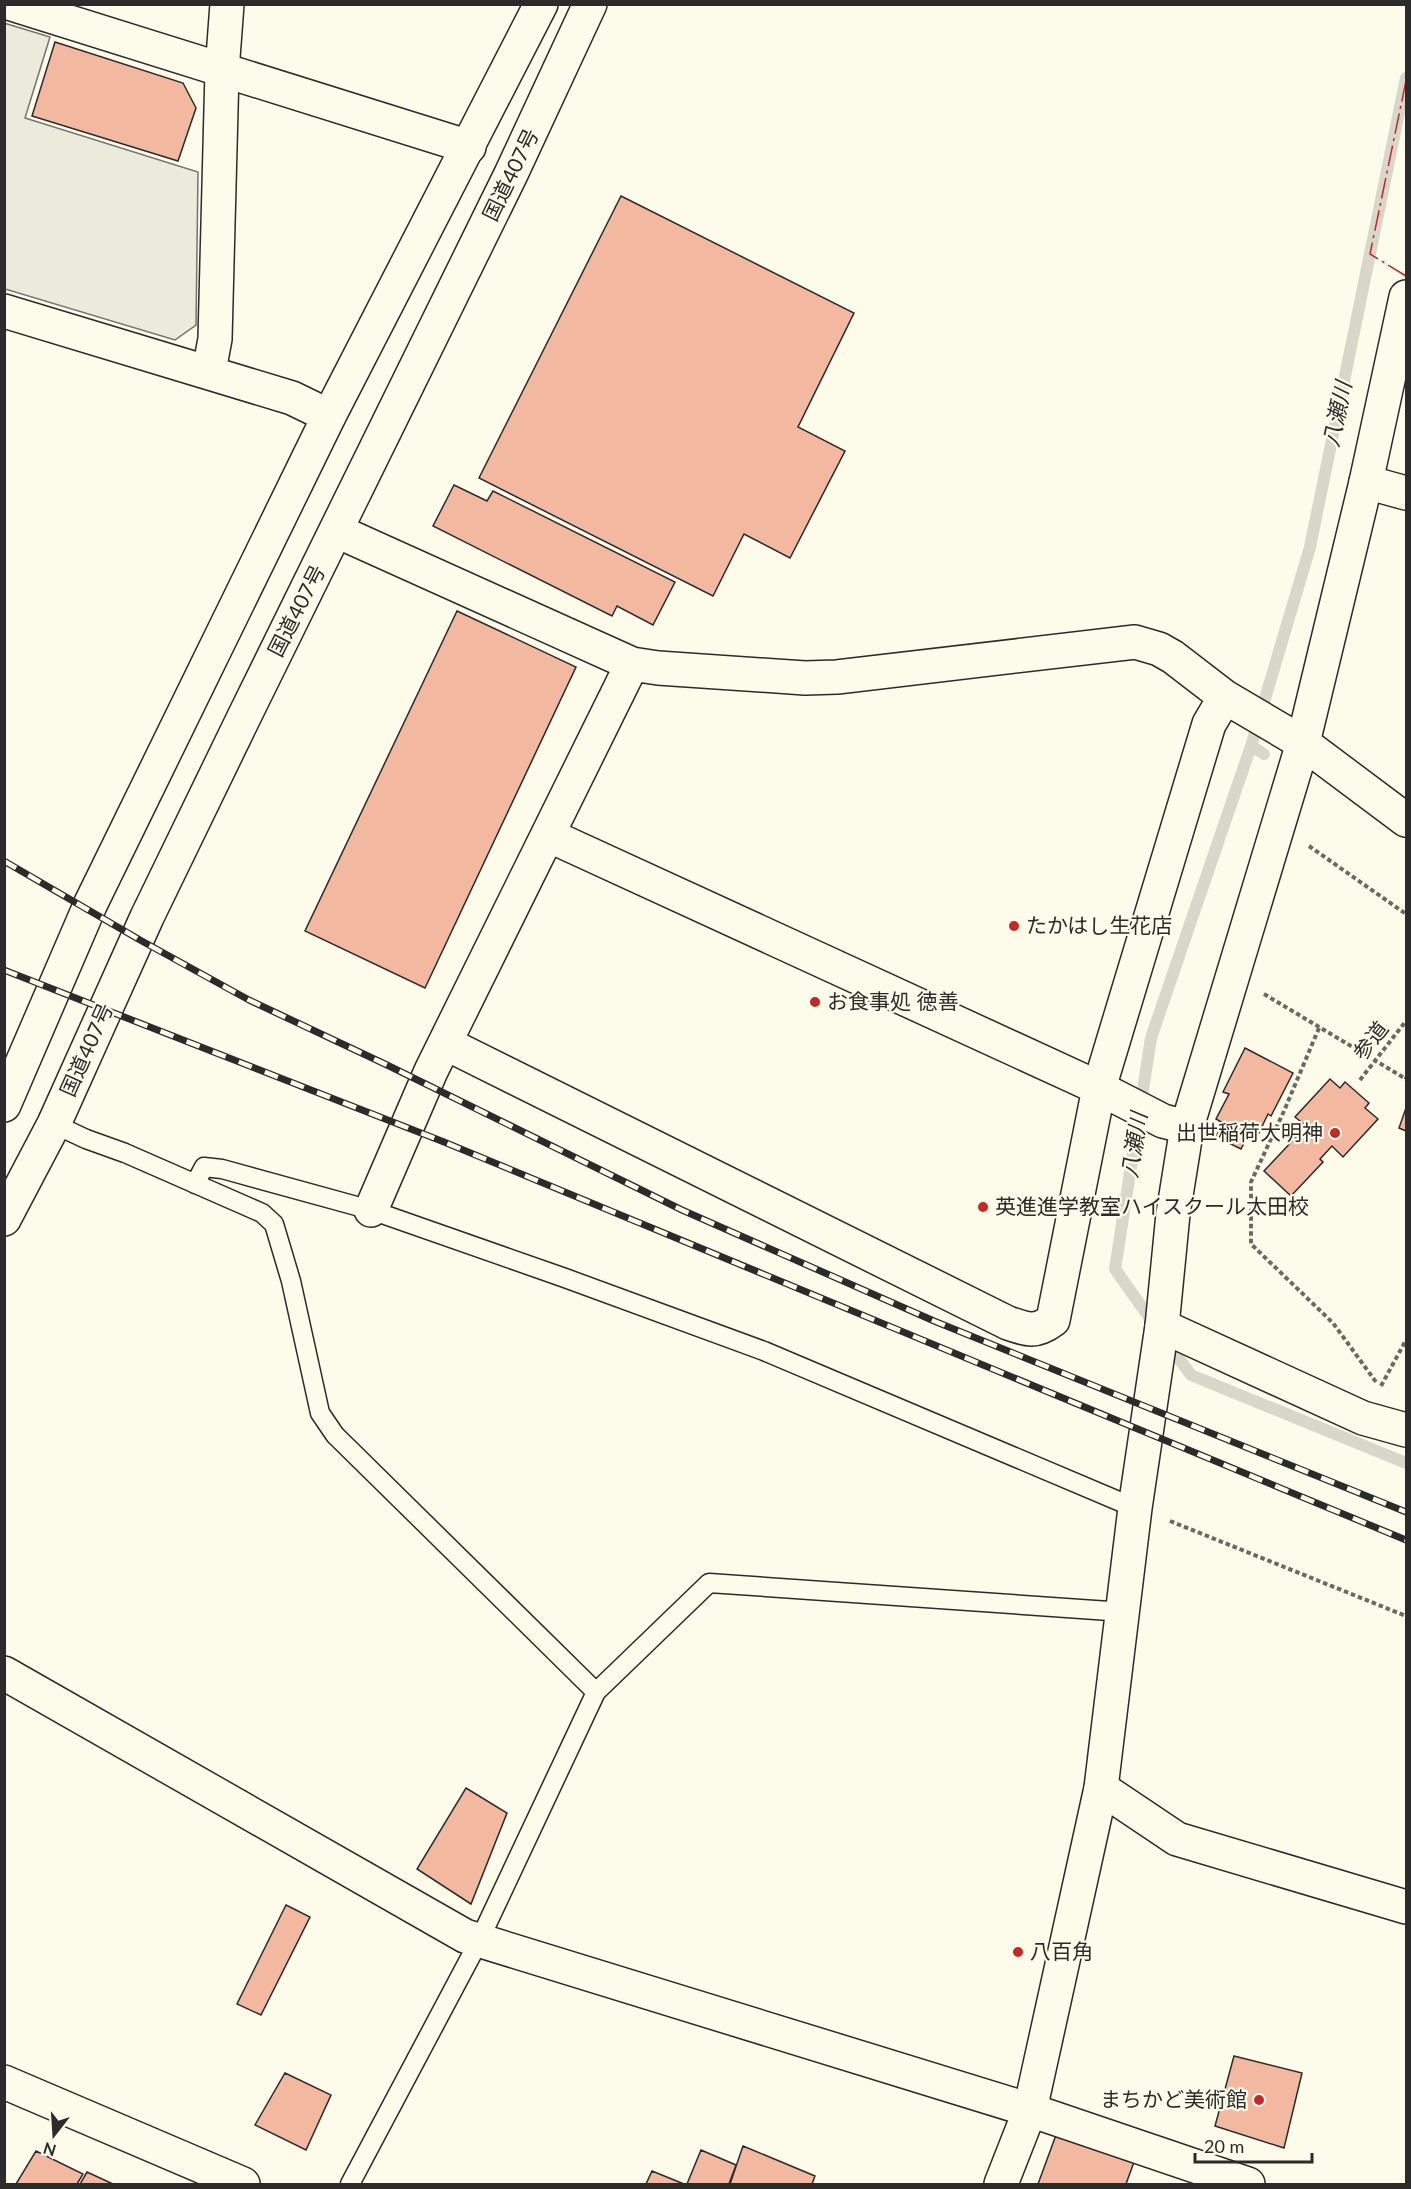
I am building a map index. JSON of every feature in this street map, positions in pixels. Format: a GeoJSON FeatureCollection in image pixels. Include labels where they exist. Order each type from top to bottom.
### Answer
{"type":"FeatureCollection","features":[{"type":"Feature","properties":{"kind":"main road"},"geometry":{"type":"LineString","coordinates":[[12,4],[469,147]]}},
{"type":"Feature","properties":{"kind":"main road"},"geometry":{"type":"LineString","coordinates":[[209,371],[215,339],[226,4]]}},
{"type":"Feature","properties":{"kind":"main road"},"geometry":{"type":"LineString","coordinates":[[8,1092],[91,903],[329,416],[541,4]]}},
{"type":"Feature","properties":{"kind":"main road","name":"国道407号"},"geometry":{"type":"LineString","coordinates":[[4,1219],[54,1124],[147,917],[511,174],[590,4]]}},
{"type":"Feature","properties":{"kind":"main road"},"geometry":{"type":"LineString","coordinates":[[1001,2184],[1030,2110],[1101,1788],[1135,1508],[1162,1326],[1173,1214],[1175,1124],[1233,975],[1279,825],[1292,737],[1366,482],[1407,297]]}},
{"type":"Feature","properties":{"kind":"main road"},"geometry":{"type":"LineString","coordinates":[[4,311],[209,371],[292,398],[329,416]]}},
{"type":"Feature","properties":{"kind":"main road"},"geometry":{"type":"LineString","coordinates":[[1366,482],[1407,493]]}},
{"type":"Feature","properties":{"kind":"main road"},"geometry":{"type":"LineString","coordinates":[[337,531],[632,664],[658,668],[837,678],[1135,642],[1159,649],[1173,657],[1231,700],[1292,737],[1407,820]]}},
{"type":"Feature","properties":{"kind":"main road"},"geometry":{"type":"LineString","coordinates":[[371,1210],[445,1043],[632,664]]}},
{"type":"Feature","properties":{"kind":"main road"},"geometry":{"type":"LineString","coordinates":[[445,1043],[1008,1323],[1026,1329],[1041,1329],[1053,1320],[1107,1093],[1209,724],[1231,700]]}},
{"type":"Feature","properties":{"kind":"main road"},"geometry":{"type":"LineString","coordinates":[[548,835],[1175,1124]]}},
{"type":"Feature","properties":{"kind":"main road"},"geometry":{"type":"LineString","coordinates":[[1162,1326],[1363,1418],[1407,1430]]}},
{"type":"Feature","properties":{"kind":"main road"},"geometry":{"type":"LineString","coordinates":[[4,1672],[465,1936],[1030,2110],[1242,2183]]}},
{"type":"Feature","properties":{"kind":"main road"},"geometry":{"type":"LineString","coordinates":[[1101,1788],[1177,1839],[1407,1907]]}},
{"type":"Feature","properties":{"kind":"main road"},"geometry":{"type":"LineString","coordinates":[[4,2082],[243,2184]]}},
{"type":"Feature","properties":{"kind":"lane"},"geometry":{"type":"LineString","coordinates":[[54,1124],[262,1213],[274,1224],[291,1281],[320,1413],[335,1434],[596,1692]]}},
{"type":"Feature","properties":{"kind":"lane"},"geometry":{"type":"LineString","coordinates":[[195,1184],[204,1167],[371,1210],[764,1351],[1135,1508]]}},
{"type":"Feature","properties":{"kind":"lane"},"geometry":{"type":"LineString","coordinates":[[350,2184],[479,1941],[596,1692],[709,1584],[1124,1612]]}},
{"type":"Feature","properties":{"kind":"path"},"geometry":{"type":"LineString","coordinates":[[1279,825],[1407,914]]}},
{"type":"Feature","properties":{"kind":"path"},"geometry":{"type":"LineString","coordinates":[[1233,975],[1406,1079],[1407,1077]]}},
{"type":"Feature","properties":{"kind":"path","name":"参道"},"geometry":{"type":"LineString","coordinates":[[1360,1080],[1407,1020]]}},
{"type":"Feature","properties":{"kind":"path"},"geometry":{"type":"LineString","coordinates":[[1319,1028],[1251,1182],[1251,1244],[1334,1323],[1380,1387],[1407,1340]]}},
{"type":"Feature","properties":{"kind":"path"},"geometry":{"type":"LineString","coordinates":[[1167,1520],[1407,1616]]}},
{"type":"Feature","properties":{"kind":"shaded area"},"geometry":{"type":"Polygon","coordinates":[[[4,23],[50,37],[25,118],[198,172],[196,325],[175,340],[5,289],[4,23]]]}},
{"type":"Feature","properties":{"kind":"building"},"geometry":{"type":"Polygon","coordinates":[[[55,42],[183,83],[196,108],[178,161],[32,116],[55,42]]]}},
{"type":"Feature","properties":{"kind":"building"},"geometry":{"type":"Polygon","coordinates":[[[621,196],[854,313],[798,427],[845,451],[790,558],[744,534],[713,596],[479,478],[621,196]]]}},
{"type":"Feature","properties":{"kind":"building"},"geometry":{"type":"Polygon","coordinates":[[[454,485],[487,501],[493,491],[675,582],[653,625],[617,606],[612,616],[433,526],[454,485]]]}},
{"type":"Feature","properties":{"kind":"building"},"geometry":{"type":"Polygon","coordinates":[[[457,611],[576,667],[425,988],[305,931],[457,611]]]}},
{"type":"Feature","properties":{"kind":"building"},"geometry":{"type":"Polygon","coordinates":[[[1245,1048],[1293,1073],[1271,1116],[1268,1114],[1257,1137],[1249,1133],[1241,1149],[1216,1137],[1223,1123],[1216,1119],[1229,1094],[1223,1092],[1245,1048]]]}},
{"type":"Feature","properties":{"kind":"building","name":"出世稲荷大明神"},"geometry":{"type":"Polygon","coordinates":[[[1330,1079],[1340,1088],[1345,1082],[1369,1103],[1365,1108],[1378,1119],[1343,1157],[1332,1146],[1320,1159],[1323,1162],[1291,1196],[1264,1171],[1296,1137],[1300,1141],[1310,1129],[1295,1117],[1330,1079]]]}},
{"type":"Feature","properties":{"kind":"building"},"geometry":{"type":"Polygon","coordinates":[[[1406,1108],[1406,1131],[1399,1128],[1406,1108]]]}},
{"type":"Feature","properties":{"kind":"building"},"geometry":{"type":"Polygon","coordinates":[[[466,1788],[507,1813],[471,1904],[417,1869],[466,1788]]]}},
{"type":"Feature","properties":{"kind":"building"},"geometry":{"type":"Polygon","coordinates":[[[286,1905],[310,1917],[261,2015],[237,2004],[286,1905]]]}},
{"type":"Feature","properties":{"kind":"building","name":"まちかど美術館"},"geometry":{"type":"Polygon","coordinates":[[[1234,2056],[1302,2073],[1284,2148],[1215,2126],[1234,2056]]]}},
{"type":"Feature","properties":{"kind":"building"},"geometry":{"type":"Polygon","coordinates":[[[285,2073],[331,2095],[306,2150],[255,2125],[285,2073]]]}},
{"type":"Feature","properties":{"kind":"building"},"geometry":{"type":"Polygon","coordinates":[[[1056,2135],[1134,2162],[1126,2184],[1038,2184],[1056,2135]]]}},
{"type":"Feature","properties":{"kind":"building"},"geometry":{"type":"Polygon","coordinates":[[[743,2146],[815,2176],[812,2184],[730,2184],[743,2146]]]}},
{"type":"Feature","properties":{"kind":"building"},"geometry":{"type":"Polygon","coordinates":[[[701,2150],[736,2165],[729,2184],[687,2184],[701,2150]]]}},
{"type":"Feature","properties":{"kind":"building"},"geometry":{"type":"Polygon","coordinates":[[[36,2151],[83,2174],[77,2184],[16,2184],[36,2151]]]}},
{"type":"Feature","properties":{"kind":"building"},"geometry":{"type":"Polygon","coordinates":[[[652,2171],[684,2184],[646,2184],[652,2171]]]}},
{"type":"Feature","properties":{"kind":"building"},"geometry":{"type":"Polygon","coordinates":[[[87,2172],[113,2184],[80,2184],[87,2172]]]}},
{"type":"Feature","properties":{"kind":"waterway","name":"八瀬川"},"geometry":{"type":"LineString","coordinates":[[1264,754],[1251,746],[1310,547],[1406,78]]}},
{"type":"Feature","properties":{"kind":"waterway","name":"八瀬川"},"geometry":{"type":"LineString","coordinates":[[1156,1327],[1115,1269],[1151,1038],[1251,746]]}},
{"type":"Feature","properties":{"kind":"waterway","name":"八瀬川"},"geometry":{"type":"LineString","coordinates":[[1166,1341],[1191,1375],[1406,1463]]}},
{"type":"Feature","properties":{"kind":"railway"},"geometry":{"type":"LineString","coordinates":[[4,861],[249,1000],[682,1210],[934,1321],[1406,1512]]}},
{"type":"Feature","properties":{"kind":"railway"},"geometry":{"type":"LineString","coordinates":[[4,970],[444,1142],[1406,1540]]}},
{"type":"Feature","properties":{"kind":"power"},"geometry":{"type":"LineString","coordinates":[[1406,81],[1370,254],[1406,276]]}},
{"type":"Feature","properties":{"kind":"place","name":"たかはし生花店"},"geometry":{"type":"Point","coordinates":[1014,926]}},
{"type":"Feature","properties":{"kind":"place","name":"お食事処 徳善"},"geometry":{"type":"Point","coordinates":[815,1002]}},
{"type":"Feature","properties":{"kind":"place","name":"出世稲荷大明神"},"geometry":{"type":"Point","coordinates":[1335,1133]}},
{"type":"Feature","properties":{"kind":"place","name":"英進進学教室ハイスクール太田校"},"geometry":{"type":"Point","coordinates":[983,1207]}},
{"type":"Feature","properties":{"kind":"place","name":"八百角"},"geometry":{"type":"Point","coordinates":[1018,1952]}},
{"type":"Feature","properties":{"kind":"place","name":"まちかど美術館"},"geometry":{"type":"Point","coordinates":[1259,2100]}}]}
